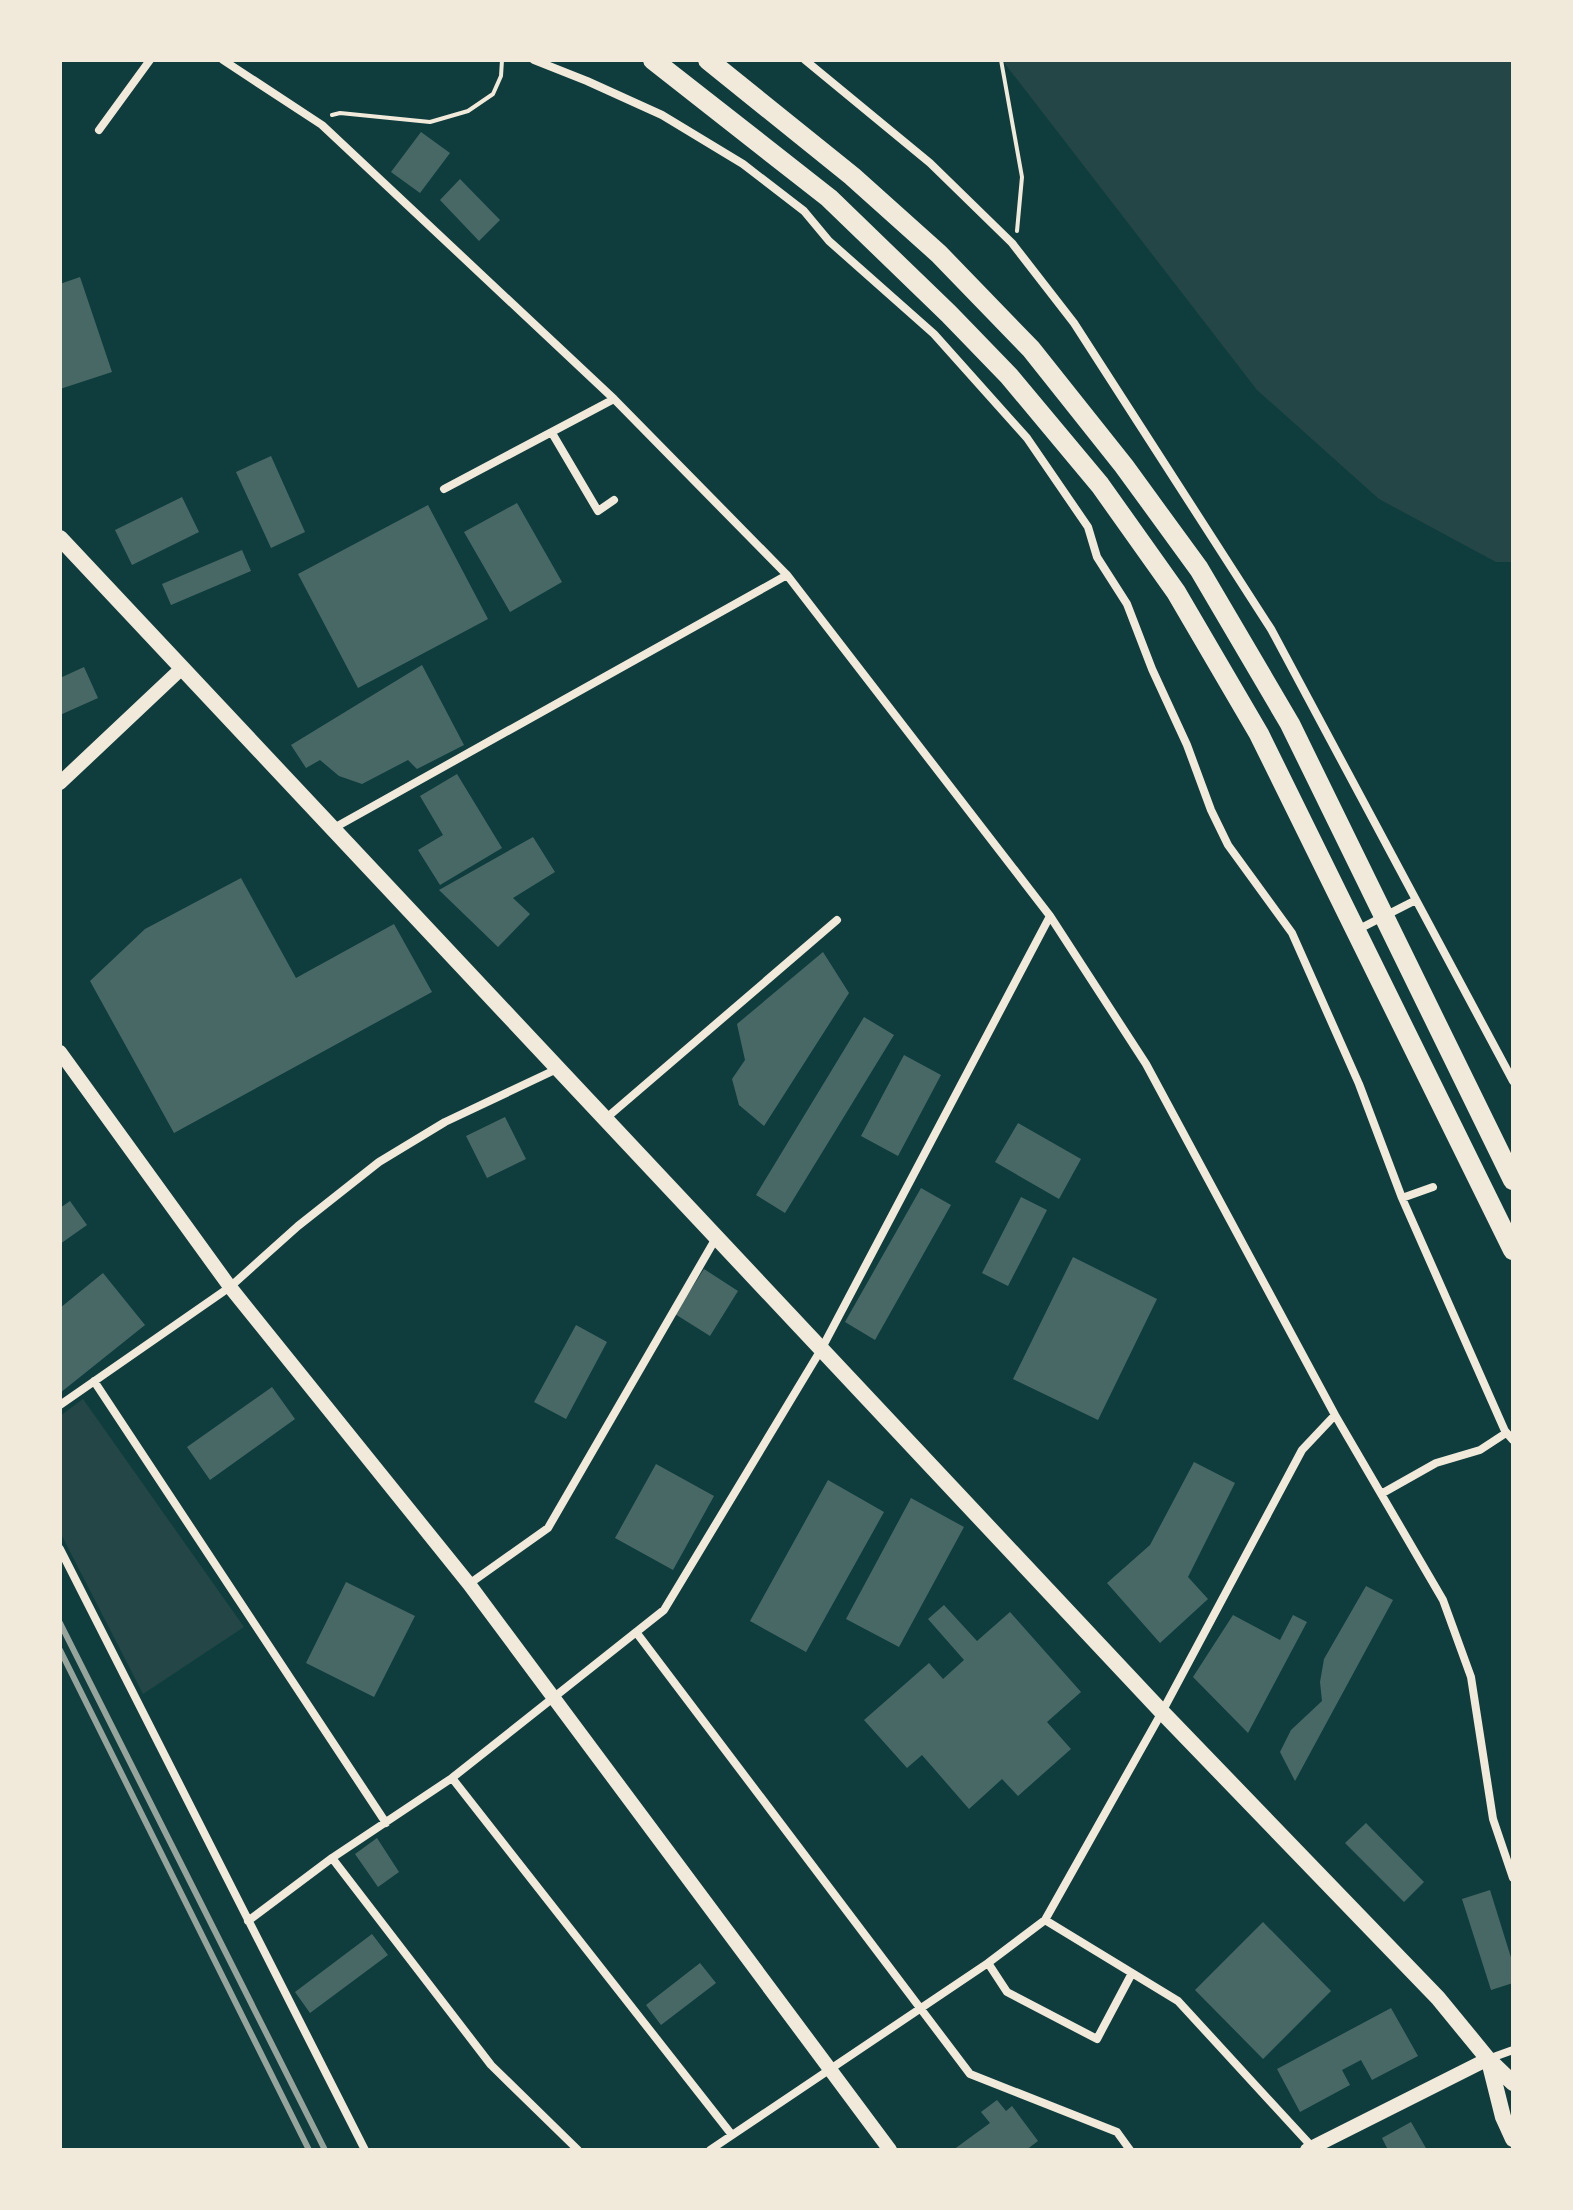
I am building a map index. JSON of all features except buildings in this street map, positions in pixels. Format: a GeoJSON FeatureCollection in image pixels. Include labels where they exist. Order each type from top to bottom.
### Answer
{"type":"FeatureCollection","features":[{"type":"Feature","properties":{"kind":"highway"},"geometry":{"type":"LineString","coordinates":[[653,60],[829,198],[1009,376],[1100,485],[1176,592],[1259,734],[1513,1250]]}},
{"type":"Feature","properties":{"kind":"highway"},"geometry":{"type":"LineString","coordinates":[[708,60],[852,176],[939,254],[1031,349],[1124,466],[1199,569],[1290,724],[1513,1180]]}},
{"type":"Feature","properties":{"kind":"main road"},"geometry":{"type":"LineString","coordinates":[[60,538],[1162,1712],[1438,1998],[1488,2059],[1513,2083]]}},
{"type":"Feature","properties":{"kind":"main road"},"geometry":{"type":"LineString","coordinates":[[1488,2059],[1503,2117],[1513,2139]]}},
{"type":"Feature","properties":{"kind":"street"},"geometry":{"type":"LineString","coordinates":[[99,130],[150,60]]}},
{"type":"Feature","properties":{"kind":"street"},"geometry":{"type":"LineString","coordinates":[[223,60],[322,125],[614,399],[787,575],[1050,916],[1146,1064],[1335,1415],[1443,1600],[1471,1677],[1493,1819],[1513,1878]]}},
{"type":"Feature","properties":{"kind":"street"},"geometry":{"type":"LineString","coordinates":[[534,60],[662,115],[743,164],[804,211],[829,241],[934,334],[1027,438],[1088,527],[1097,557],[1127,604],[1228,845],[1292,933],[1359,1084],[1402,1198],[1510,1436],[1480,1450],[1436,1463],[1381,1494]]}},
{"type":"Feature","properties":{"kind":"street"},"geometry":{"type":"LineString","coordinates":[[805,60],[930,163],[1012,243],[1074,323],[1271,629],[1513,1081]]}},
{"type":"Feature","properties":{"kind":"street"},"geometry":{"type":"LineString","coordinates":[[934,334],[949,314]]}},
{"type":"Feature","properties":{"kind":"street"},"geometry":{"type":"LineString","coordinates":[[444,489],[614,399]]}},
{"type":"Feature","properties":{"kind":"street"},"geometry":{"type":"LineString","coordinates":[[552,433],[598,511],[614,500]]}},
{"type":"Feature","properties":{"kind":"street"},"geometry":{"type":"LineString","coordinates":[[334,828],[787,575]]}},
{"type":"Feature","properties":{"kind":"street"},"geometry":{"type":"LineString","coordinates":[[60,783],[182,668]]}},
{"type":"Feature","properties":{"kind":"street"},"geometry":{"type":"LineString","coordinates":[[1357,930],[1416,900]]}},
{"type":"Feature","properties":{"kind":"street"},"geometry":{"type":"LineString","coordinates":[[248,1921],[332,1858],[452,1778],[664,1610],[822,1348],[1050,916]]}},
{"type":"Feature","properties":{"kind":"street"},"geometry":{"type":"LineString","coordinates":[[604,1120],[837,920]]}},
{"type":"Feature","properties":{"kind":"street"},"geometry":{"type":"LineString","coordinates":[[60,1052],[230,1287],[469,1584],[890,2150]]}},
{"type":"Feature","properties":{"kind":"street"},"geometry":{"type":"LineString","coordinates":[[60,1405],[230,1287],[298,1226],[379,1162],[445,1122],[557,1069]]}},
{"type":"Feature","properties":{"kind":"street"},"geometry":{"type":"LineString","coordinates":[[1402,1198],[1433,1187]]}},
{"type":"Feature","properties":{"kind":"street"},"geometry":{"type":"LineString","coordinates":[[469,1584],[548,1528],[717,1238]]}},
{"type":"Feature","properties":{"kind":"street"},"geometry":{"type":"LineString","coordinates":[[94,1381],[386,1823]]}},
{"type":"Feature","properties":{"kind":"street"},"geometry":{"type":"LineString","coordinates":[[710,2150],[988,1963],[1045,1920],[1162,1712],[1302,1450],[1335,1415]]}},
{"type":"Feature","properties":{"kind":"street"},"geometry":{"type":"LineString","coordinates":[[60,1549],[365,2150]]}},
{"type":"Feature","properties":{"kind":"street"},"geometry":{"type":"LineString","coordinates":[[636,1632],[970,2074],[1117,2132],[1130,2150]]}},
{"type":"Feature","properties":{"kind":"street"},"geometry":{"type":"LineString","coordinates":[[452,1778],[732,2135]]}},
{"type":"Feature","properties":{"kind":"street"},"geometry":{"type":"LineString","coordinates":[[332,1858],[491,2065],[578,2150]]}},
{"type":"Feature","properties":{"kind":"street"},"geometry":{"type":"LineString","coordinates":[[1045,1920],[1178,2001],[1312,2149],[1488,2059],[1513,2050]]}},
{"type":"Feature","properties":{"kind":"street"},"geometry":{"type":"LineString","coordinates":[[988,1963],[1007,1992],[1097,2039],[1131,1975]]}},
{"type":"Feature","properties":{"kind":"path"},"geometry":{"type":"LineString","coordinates":[[322,125],[332,115],[340,113],[430,122],[468,111],[493,94],[501,76],[502,60]]}},
{"type":"Feature","properties":{"kind":"path"},"geometry":{"type":"LineString","coordinates":[[1001,60],[1022,177],[1018,227],[1012,243]]}},
{"type":"Feature","properties":{"kind":"shaded area"},"geometry":{"type":"Polygon","coordinates":[[[1002,60],[1513,60],[1513,562],[1496,562],[1379,499],[1257,390],[1002,60]]]}},
{"type":"Feature","properties":{"kind":"shaded area"},"geometry":{"type":"Polygon","coordinates":[[[83,1399],[244,1627],[143,1694],[60,1532],[60,1416],[83,1399]]]}},
{"type":"Feature","properties":{"kind":"railway"},"geometry":{"type":"LineString","coordinates":[[60,1623],[325,2150]]}},
{"type":"Feature","properties":{"kind":"railway"},"geometry":{"type":"LineString","coordinates":[[60,1650],[309,2150]]}}]}
